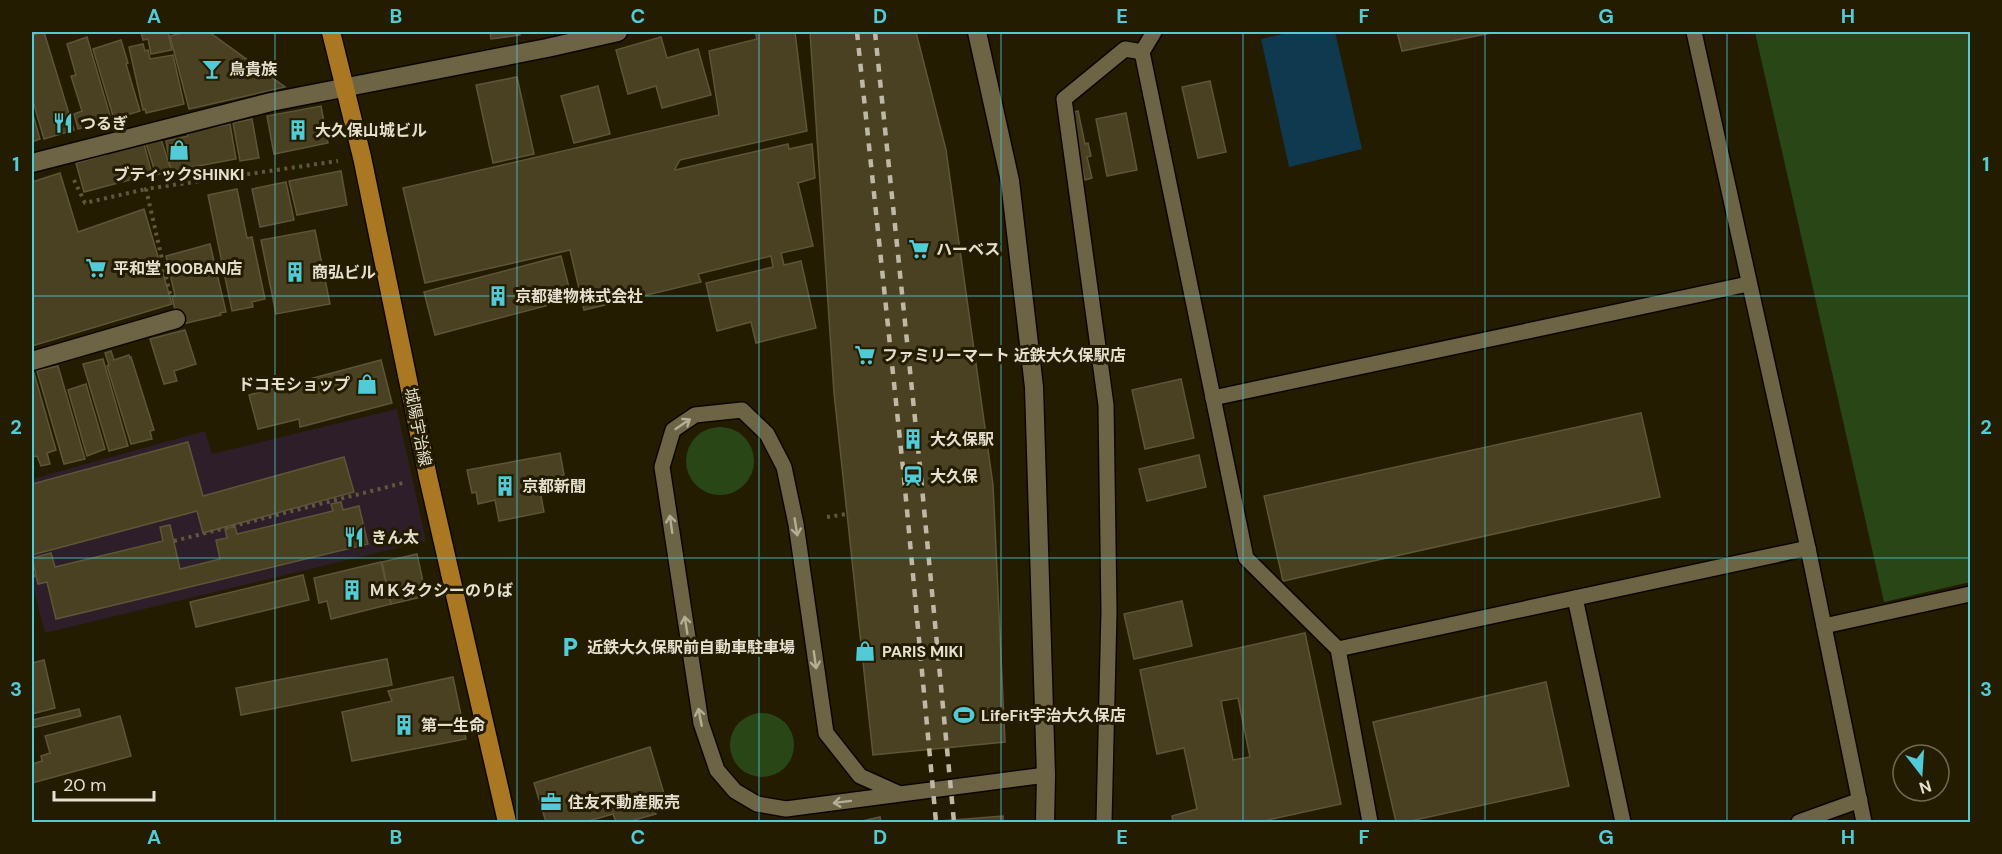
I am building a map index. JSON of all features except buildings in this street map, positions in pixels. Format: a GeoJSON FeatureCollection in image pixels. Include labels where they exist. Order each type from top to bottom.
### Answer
{"type":"FeatureCollection","features":[{"type":"Feature","properties":{"kind":"main road","name":"城陽宇治線"},"geometry":{"type":"LineString","coordinates":[[331,32],[362,157],[428,477],[507,822]]}},
{"type":"Feature","properties":{"kind":"street"},"geometry":{"type":"LineString","coordinates":[[32,163],[271,102],[618,32]]}},
{"type":"Feature","properties":{"kind":"street"},"geometry":{"type":"LineString","coordinates":[[977,32],[1010,181],[1034,387],[1046,775],[1045,822]]}},
{"type":"Feature","properties":{"kind":"street"},"geometry":{"type":"LineString","coordinates":[[32,361],[176,319]]}},
{"type":"Feature","properties":{"kind":"lane"},"geometry":{"type":"LineString","coordinates":[[1154,32],[1142,52],[1246,558],[1338,649],[1370,822]]}},
{"type":"Feature","properties":{"kind":"lane"},"geometry":{"type":"LineString","coordinates":[[1694,32],[1808,548],[1864,822]]}},
{"type":"Feature","properties":{"kind":"lane"},"geometry":{"type":"LineString","coordinates":[[1104,822],[1109,611],[1106,405],[1064,99],[1125,49],[1142,52]]}},
{"type":"Feature","properties":{"kind":"lane"},"geometry":{"type":"LineString","coordinates":[[1213,398],[1748,284]]}},
{"type":"Feature","properties":{"kind":"lane"},"geometry":{"type":"LineString","coordinates":[[900,794],[860,776],[826,733],[789,490],[784,466],[767,434],[742,410],[695,415],[673,430],[662,467],[701,723],[717,770],[735,791],[757,804],[786,809],[1046,775]]}},
{"type":"Feature","properties":{"kind":"lane"},"geometry":{"type":"LineString","coordinates":[[1338,649],[1808,548]]}},
{"type":"Feature","properties":{"kind":"lane"},"geometry":{"type":"LineString","coordinates":[[1824,626],[1971,594]]}},
{"type":"Feature","properties":{"kind":"lane"},"geometry":{"type":"LineString","coordinates":[[1575,598],[1623,822]]}},
{"type":"Feature","properties":{"kind":"lane"},"geometry":{"type":"LineString","coordinates":[[1798,822],[1860,800]]}},
{"type":"Feature","properties":{"kind":"path"},"geometry":{"type":"LineString","coordinates":[[62,154],[85,203],[146,189],[362,157]]}},
{"type":"Feature","properties":{"kind":"path"},"geometry":{"type":"LineString","coordinates":[[146,189],[176,319]]}},
{"type":"Feature","properties":{"kind":"path"},"geometry":{"type":"LineString","coordinates":[[174,541],[428,477]]}},
{"type":"Feature","properties":{"kind":"path"},"geometry":{"type":"LineString","coordinates":[[827,517],[847,514]]}},
{"type":"Feature","properties":{"kind":"shaded area"},"geometry":{"type":"Polygon","coordinates":[[[397,409],[426,541],[45,633],[32,583],[32,479],[205,431],[212,454],[397,409]]]}},
{"type":"Feature","properties":{"kind":"green space"},"geometry":{"type":"Polygon","coordinates":[[[1755,32],[1970,32],[1970,582],[1884,602],[1755,32]]]}},
{"type":"Feature","properties":{"kind":"green space"},"geometry":{"type":"Polygon","coordinates":[[[720,427],[733,430],[744,437],[751,448],[754,461],[751,474],[744,485],[733,492],[720,495],[707,492],[696,485],[689,474],[686,461],[689,448],[696,437],[707,430],[720,427]]]}},
{"type":"Feature","properties":{"kind":"green space"},"geometry":{"type":"Polygon","coordinates":[[[762,713],[780,718],[785,722],[789,727],[794,745],[789,763],[785,768],[780,772],[762,777],[744,772],[739,768],[735,763],[730,745],[735,727],[739,722],[744,718],[762,713]]]}},
{"type":"Feature","properties":{"kind":"water"},"geometry":{"type":"Polygon","coordinates":[[[1293,32],[1335,32],[1362,149],[1289,167],[1261,39],[1293,32]]]}},
{"type":"Feature","properties":{"kind":"railway"},"geometry":{"type":"LineString","coordinates":[[857,32],[904,478],[936,822]]}},
{"type":"Feature","properties":{"kind":"railway"},"geometry":{"type":"LineString","coordinates":[[875,32],[954,822]]}},
{"type":"Feature","properties":{"kind":"place","name":"鳥貴族"},"geometry":{"type":"Point","coordinates":[212,69]}},
{"type":"Feature","properties":{"kind":"place","name":"つるぎ"},"geometry":{"type":"Point","coordinates":[63,123]}},
{"type":"Feature","properties":{"kind":"place","name":"大久保山城ビル"},"geometry":{"type":"Point","coordinates":[298,130]}},
{"type":"Feature","properties":{"kind":"place","name":"ブティックSHINKI"},"geometry":{"type":"Point","coordinates":[179,150]}},
{"type":"Feature","properties":{"kind":"place","name":"ハーベス"},"geometry":{"type":"Point","coordinates":[919,249]}},
{"type":"Feature","properties":{"kind":"place","name":"平和堂 100BAN店"},"geometry":{"type":"Point","coordinates":[96,268]}},
{"type":"Feature","properties":{"kind":"place","name":"商弘ビル"},"geometry":{"type":"Point","coordinates":[295,272]}},
{"type":"Feature","properties":{"kind":"place","name":"京都建物株式会社"},"geometry":{"type":"Point","coordinates":[498,296]}},
{"type":"Feature","properties":{"kind":"place","name":"ファミリーマート 近鉄大久保駅店"},"geometry":{"type":"Point","coordinates":[865,355]}},
{"type":"Feature","properties":{"kind":"place","name":"ドコモショップ"},"geometry":{"type":"Point","coordinates":[367,384]}},
{"type":"Feature","properties":{"kind":"place","name":"大久保駅"},"geometry":{"type":"Point","coordinates":[913,439]}},
{"type":"Feature","properties":{"kind":"place","name":"大久保"},"geometry":{"type":"Point","coordinates":[913,476]}},
{"type":"Feature","properties":{"kind":"place","name":"京都新聞"},"geometry":{"type":"Point","coordinates":[505,486]}},
{"type":"Feature","properties":{"kind":"place","name":"きん太"},"geometry":{"type":"Point","coordinates":[354,537]}},
{"type":"Feature","properties":{"kind":"place","name":"ＭＫタクシーのりば"},"geometry":{"type":"Point","coordinates":[352,590]}},
{"type":"Feature","properties":{"kind":"place","name":"近鉄大久保駅前自動車駐車場"},"geometry":{"type":"Point","coordinates":[570,647]}},
{"type":"Feature","properties":{"kind":"place","name":"PARIS MIKI"},"geometry":{"type":"Point","coordinates":[865,651]}},
{"type":"Feature","properties":{"kind":"place","name":"LifeFit宇治大久保店"},"geometry":{"type":"Point","coordinates":[964,715]}},
{"type":"Feature","properties":{"kind":"place","name":"第一生命"},"geometry":{"type":"Point","coordinates":[404,725]}},
{"type":"Feature","properties":{"kind":"place","name":"住友不動産販売"},"geometry":{"type":"Point","coordinates":[551,802]}}]}
